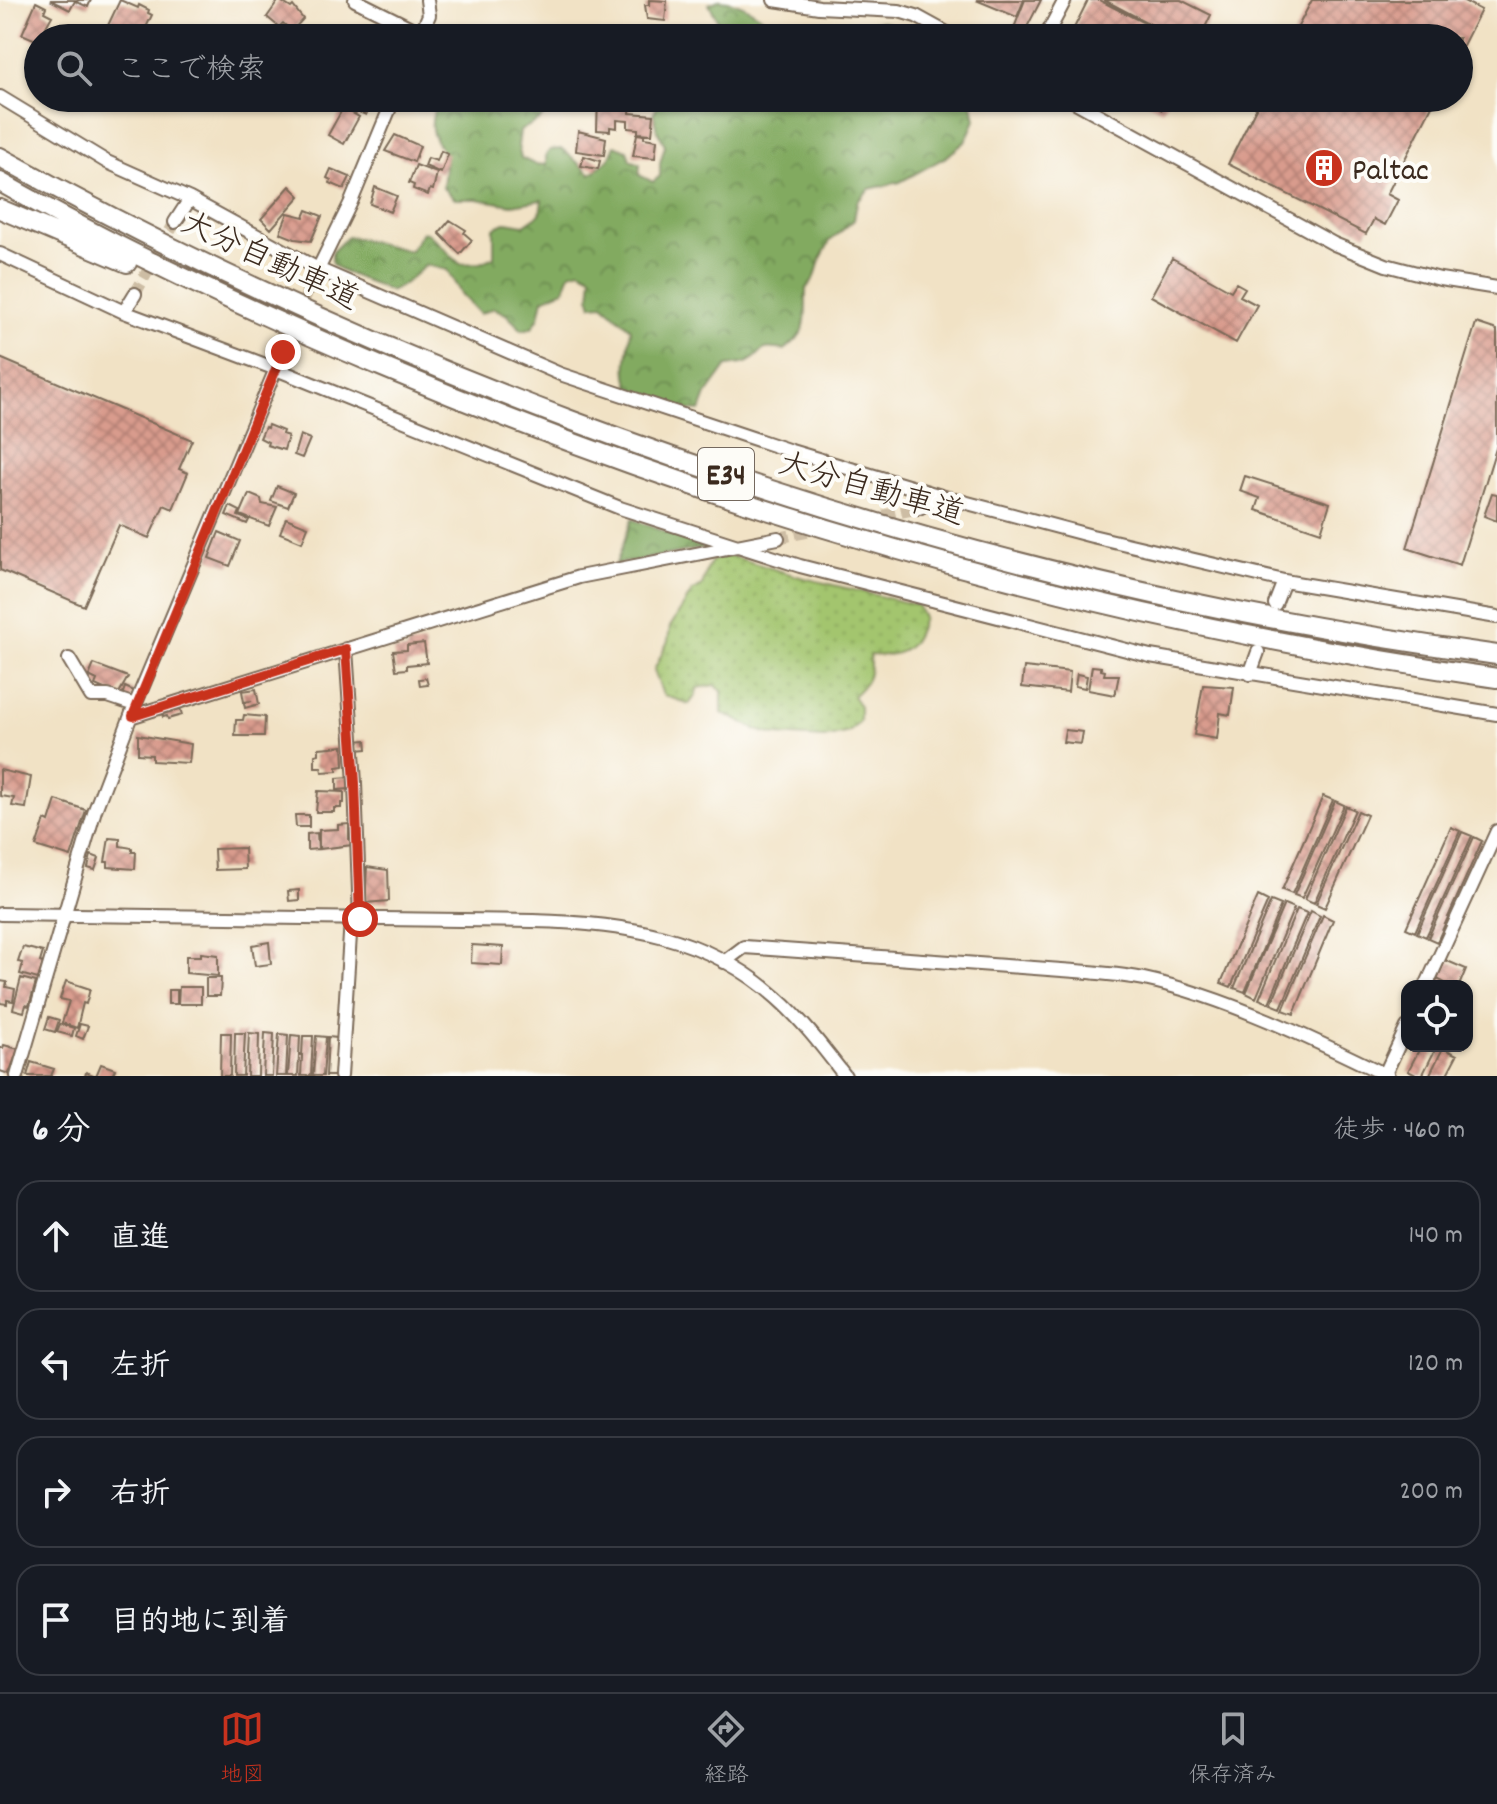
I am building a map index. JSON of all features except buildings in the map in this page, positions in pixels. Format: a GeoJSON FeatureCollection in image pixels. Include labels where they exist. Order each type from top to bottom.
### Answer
{"type":"FeatureCollection","features":[{"type":"Feature","properties":{"kind":"highway","name":"大分自動車道"},"geometry":{"type":"LineString","coordinates":[[0,157],[158,239],[353,330],[591,427],[739,479],[898,528],[1176,599],[1381,638],[1497,655]]}},
{"type":"Feature","properties":{"kind":"highway","name":"大分自動車道"},"geometry":{"type":"LineString","coordinates":[[0,182],[110,242],[282,324],[583,448],[733,500],[892,549],[1170,620],[1376,661],[1497,678]]}},
{"type":"Feature","properties":{"kind":"highway"},"geometry":{"type":"LineString","coordinates":[[0,209],[175,283],[282,324]]}},
{"type":"Feature","properties":{"kind":"street"},"geometry":{"type":"LineString","coordinates":[[355,0],[398,24]]}},
{"type":"Feature","properties":{"kind":"street"},"geometry":{"type":"LineString","coordinates":[[427,0],[429,15]]}},
{"type":"Feature","properties":{"kind":"street"},"geometry":{"type":"LineString","coordinates":[[425,24],[438,0]]}},
{"type":"Feature","properties":{"kind":"street"},"geometry":{"type":"LineString","coordinates":[[774,0],[819,7],[899,11],[931,24]]}},
{"type":"Feature","properties":{"kind":"street"},"geometry":{"type":"LineString","coordinates":[[1052,24],[1065,0]]}},
{"type":"Feature","properties":{"kind":"street"},"geometry":{"type":"LineString","coordinates":[[0,97],[24,112]]}},
{"type":"Feature","properties":{"kind":"street"},"geometry":{"type":"LineString","coordinates":[[25,112],[107,162],[190,199],[318,269],[560,374],[791,451],[941,496],[1092,536],[1284,581],[1497,617]]}},
{"type":"Feature","properties":{"kind":"street"},"geometry":{"type":"LineString","coordinates":[[309,288],[351,202],[388,112]]}},
{"type":"Feature","properties":{"kind":"street"},"geometry":{"type":"LineString","coordinates":[[1094,112],[1334,244],[1386,265],[1440,279],[1497,288]]}},
{"type":"Feature","properties":{"kind":"street"},"geometry":{"type":"LineString","coordinates":[[175,222],[190,199]]}},
{"type":"Feature","properties":{"kind":"street"},"geometry":{"type":"LineString","coordinates":[[0,254],[124,312],[276,369],[620,508],[800,566],[1150,656],[1497,714]]}},
{"type":"Feature","properties":{"kind":"street"},"geometry":{"type":"LineString","coordinates":[[124,312],[135,294]]}},
{"type":"Feature","properties":{"kind":"street"},"geometry":{"type":"LineString","coordinates":[[17,1076],[95,810],[283,352]]}},
{"type":"Feature","properties":{"kind":"street"},"geometry":{"type":"LineString","coordinates":[[919,508],[941,496]]}},
{"type":"Feature","properties":{"kind":"street"},"geometry":{"type":"LineString","coordinates":[[69,659],[91,696],[108,696],[134,710],[579,577],[778,538]]}},
{"type":"Feature","properties":{"kind":"street"},"geometry":{"type":"LineString","coordinates":[[1275,604],[1284,581]]}},
{"type":"Feature","properties":{"kind":"street"},"geometry":{"type":"LineString","coordinates":[[341,1076],[355,919],[355,783],[346,649]]}},
{"type":"Feature","properties":{"kind":"street"},"geometry":{"type":"LineString","coordinates":[[1250,674],[1258,652]]}},
{"type":"Feature","properties":{"kind":"street"},"geometry":{"type":"LineString","coordinates":[[1429,980],[1497,831]]}},
{"type":"Feature","properties":{"kind":"street"},"geometry":{"type":"LineString","coordinates":[[0,914],[613,924],[653,932],[724,962],[778,998],[845,1076]]}},
{"type":"Feature","properties":{"kind":"street"},"geometry":{"type":"LineString","coordinates":[[724,962],[744,947],[1089,972],[1142,979],[1178,988],[1261,1019],[1386,1076],[1401,1041]]}},
{"type":"Feature","properties":{"kind":"green space"},"geometry":{"type":"Polygon","coordinates":[[[719,0],[736,3],[769,24],[720,24],[709,4],[719,0]]]}},
{"type":"Feature","properties":{"kind":"green space"},"geometry":{"type":"Polygon","coordinates":[[[434,112],[544,112],[542,118],[520,131],[518,146],[521,158],[546,165],[546,155],[550,150],[562,149],[591,174],[609,159],[615,145],[627,150],[630,160],[640,164],[639,175],[653,182],[660,176],[665,145],[657,130],[654,112],[974,112],[975,120],[965,142],[946,157],[900,182],[869,189],[857,202],[854,220],[830,241],[815,277],[806,289],[805,323],[799,337],[784,350],[764,349],[748,362],[727,366],[706,395],[700,411],[631,390],[627,367],[631,329],[603,304],[592,305],[592,276],[580,270],[570,273],[564,290],[543,299],[539,317],[532,328],[522,330],[506,314],[494,308],[480,314],[462,295],[447,270],[426,265],[403,285],[390,291],[332,264],[332,252],[348,236],[410,251],[422,232],[428,233],[460,264],[480,263],[494,257],[494,228],[507,222],[524,225],[540,214],[542,200],[512,205],[455,199],[443,188],[446,156],[435,138],[434,112]]]}},
{"type":"Feature","properties":{"kind":"green space"},"geometry":{"type":"Polygon","coordinates":[[[632,519],[705,548],[616,564],[632,519]]]}},
{"type":"Feature","properties":{"kind":"green space"},"geometry":{"type":"Polygon","coordinates":[[[731,556],[800,577],[917,605],[923,617],[916,636],[906,649],[891,655],[870,655],[868,678],[853,696],[860,706],[860,721],[849,732],[824,738],[760,731],[722,713],[722,691],[715,685],[697,688],[689,704],[663,695],[654,670],[668,641],[670,627],[692,592],[702,586],[710,564],[717,558],[731,556]]]}},
{"type":"Feature","properties":{"kind":"tunnel"},"geometry":{"type":"LineString","coordinates":[[135,294],[175,222]]}},
{"type":"Feature","properties":{"kind":"tunnel"},"geometry":{"type":"LineString","coordinates":[[283,352],[309,288]]}},
{"type":"Feature","properties":{"kind":"tunnel"},"geometry":{"type":"LineString","coordinates":[[778,538],[919,508]]}},
{"type":"Feature","properties":{"kind":"place","name":"Paltac"},"geometry":{"type":"Point","coordinates":[1324,168]}},
{"type":"Feature","properties":{"kind":"route"},"geometry":{"type":"LineString","coordinates":[[283,352],[133,716],[346,649],[360,919]]}}]}
